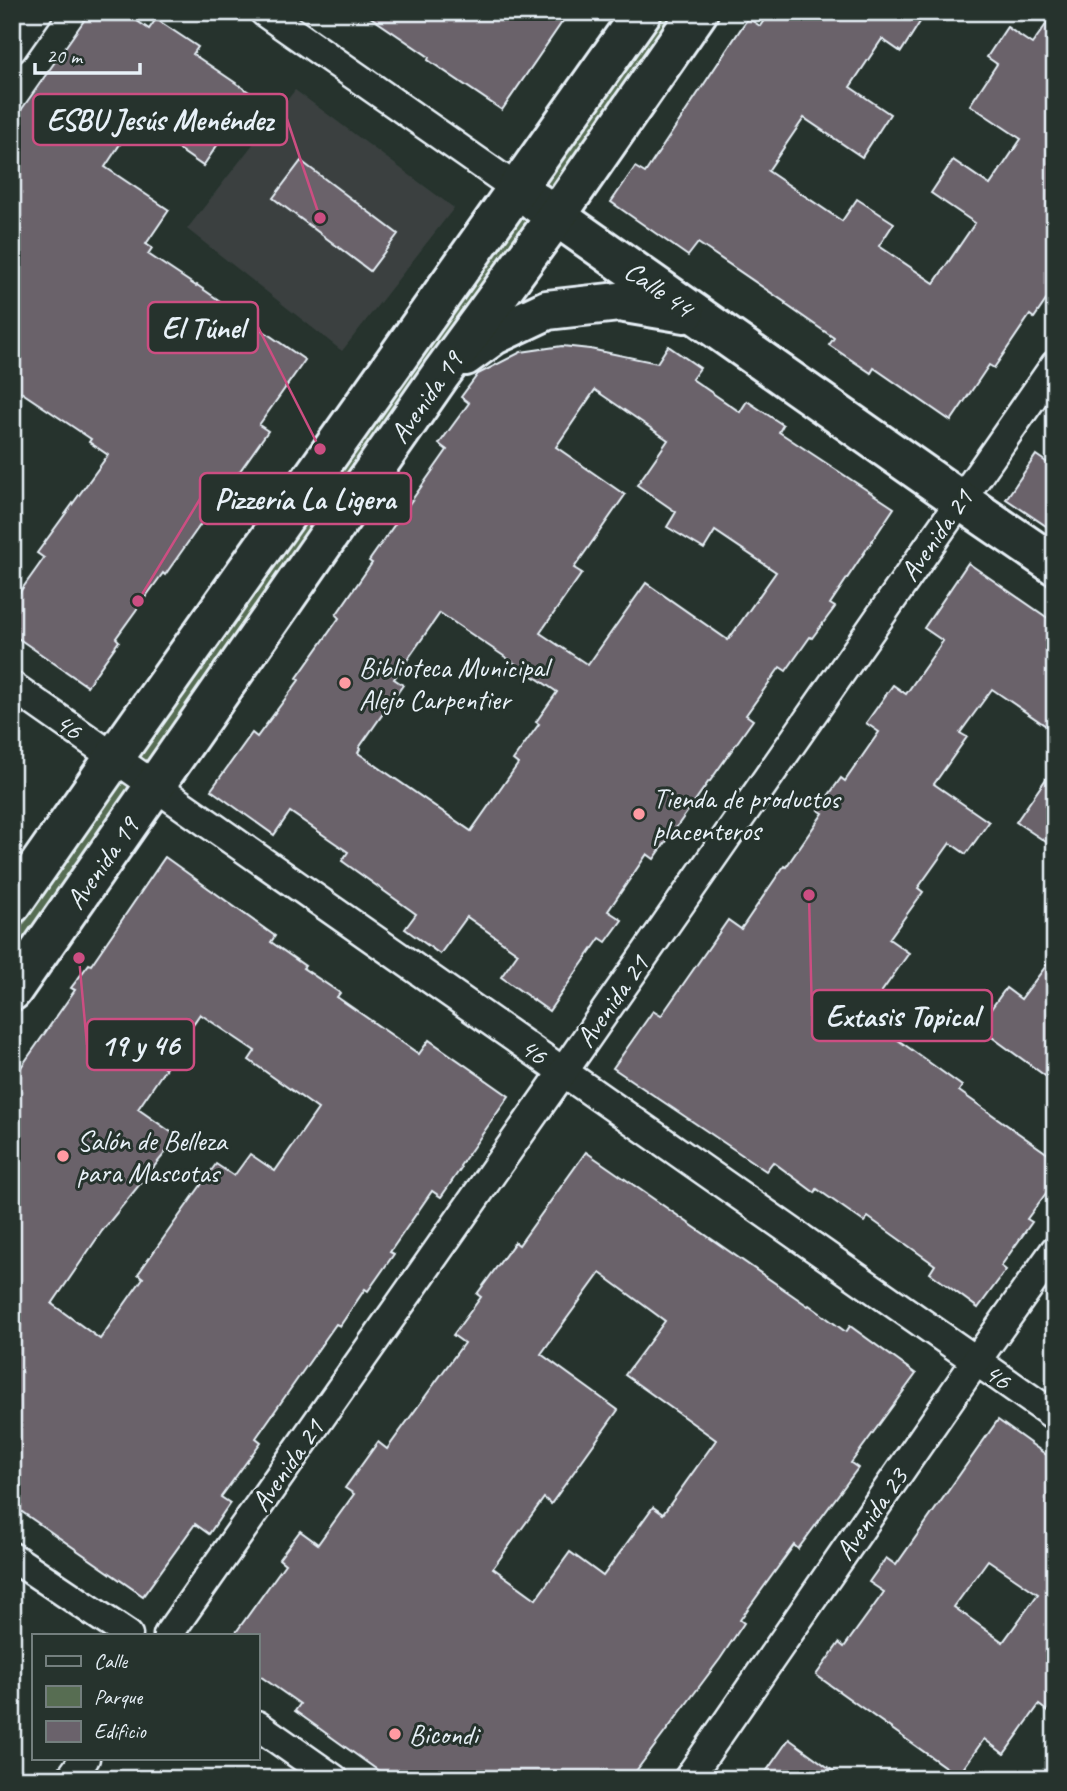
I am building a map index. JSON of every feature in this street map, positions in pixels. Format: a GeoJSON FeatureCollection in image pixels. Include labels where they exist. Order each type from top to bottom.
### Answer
{"type":"FeatureCollection","features":[{"type":"Feature","properties":{"kind":"main road","name":"Avenida 19"},"geometry":{"type":"LineString","coordinates":[[12,904],[642,12]]}},
{"type":"Feature","properties":{"kind":"main road","name":"Avenida 19"},"geometry":{"type":"LineString","coordinates":[[12,991],[441,374],[557,215],[698,12]]}},
{"type":"Feature","properties":{"kind":"main road","name":"Calle 44"},"geometry":{"type":"LineString","coordinates":[[517,190],[557,215],[1055,565]]}},
{"type":"Feature","properties":{"kind":"main road"},"geometry":{"type":"LineString","coordinates":[[441,374],[494,335],[547,310],[619,302],[696,315]]}},
{"type":"Feature","properties":{"kind":"street"},"geometry":{"type":"LineString","coordinates":[[12,49],[38,12]]}},
{"type":"Feature","properties":{"kind":"street","name":"Calle 44"},"geometry":{"type":"LineString","coordinates":[[264,12],[517,190]]}},
{"type":"Feature","properties":{"kind":"street","name":"Avenida 21"},"geometry":{"type":"LineString","coordinates":[[169,1634],[1055,365]]}},
{"type":"Feature","properties":{"kind":"street","name":"46"},"geometry":{"type":"LineString","coordinates":[[12,686],[1055,1416]]}},
{"type":"Feature","properties":{"kind":"street","name":"Avenida 23"},"geometry":{"type":"LineString","coordinates":[[688,1779],[1055,1250]]}},
{"type":"Feature","properties":{"kind":"street"},"geometry":{"type":"LineString","coordinates":[[12,1557],[127,1634]]}},
{"type":"Feature","properties":{"kind":"street"},"geometry":{"type":"LineString","coordinates":[[259,1726],[334,1779]]}},
{"type":"Feature","properties":{"kind":"street"},"geometry":{"type":"LineString","coordinates":[[71,1779],[84,1760]]}},
{"type":"Feature","properties":{"kind":"shaded area"},"geometry":{"type":"Polygon","coordinates":[[[295,90],[454,208],[342,351],[187,229],[295,90]]]}},
{"type":"Feature","properties":{"kind":"green space"},"geometry":{"type":"Polygon","coordinates":[[[665,12],[675,12],[553,188],[545,183],[665,12]]]}},
{"type":"Feature","properties":{"kind":"green space"},"geometry":{"type":"Polygon","coordinates":[[[521,216],[529,220],[371,441],[147,765],[138,758],[521,216]]]}},
{"type":"Feature","properties":{"kind":"green space"},"geometry":{"type":"Polygon","coordinates":[[[123,780],[132,786],[12,957],[12,940],[123,780]]]}},
{"type":"Feature","properties":{"kind":"building"},"geometry":{"type":"Polygon","coordinates":[[[90,12],[124,12],[149,29],[156,19],[198,47],[193,54],[252,94],[203,166],[136,120],[105,167],[169,210],[146,244],[152,248],[148,254],[305,360],[259,425],[268,431],[204,522],[116,638],[119,641],[87,686],[12,634],[12,603],[44,558],[37,553],[108,455],[89,442],[91,439],[12,386],[12,123],[90,12]]]}},
{"type":"Feature","properties":{"kind":"building"},"geometry":{"type":"Polygon","coordinates":[[[363,12],[569,12],[502,110],[363,12]]]}},
{"type":"Feature","properties":{"kind":"building"},"geometry":{"type":"Polygon","coordinates":[[[770,12],[906,12],[920,22],[901,52],[882,39],[850,87],[890,114],[862,157],[804,118],[768,171],[842,221],[857,199],[894,223],[879,246],[934,283],[975,223],[931,193],[953,160],[990,185],[1021,139],[970,105],[997,64],[987,57],[1007,27],[1032,44],[1055,12],[1055,287],[1034,318],[1030,315],[994,368],[989,365],[951,421],[874,368],[871,373],[829,345],[834,338],[698,243],[688,256],[611,202],[635,167],[645,173],[748,18],[760,26],[770,12]]]}},
{"type":"Feature","properties":{"kind":"building"},"geometry":{"type":"Polygon","coordinates":[[[301,161],[398,234],[370,271],[273,198],[301,161]]]}},
{"type":"Feature","properties":{"kind":"building"},"geometry":{"type":"Polygon","coordinates":[[[562,346],[657,363],[668,346],[700,368],[692,379],[740,412],[747,401],[783,425],[779,432],[894,508],[830,604],[835,607],[786,671],[780,667],[746,715],[753,720],[710,781],[654,859],[647,854],[608,911],[622,920],[606,942],[600,938],[549,1011],[501,977],[518,953],[467,917],[440,954],[405,929],[416,914],[342,861],[348,852],[290,812],[274,835],[211,790],[252,733],[257,737],[299,680],[297,678],[339,618],[336,615],[372,563],[369,561],[447,450],[439,444],[469,403],[461,397],[478,374],[521,352],[562,346]],[[595,390],[556,447],[625,495],[574,568],[582,573],[540,633],[588,665],[646,583],[728,640],[776,572],[715,531],[704,549],[667,527],[676,512],[637,485],[668,440],[595,390]],[[440,613],[394,679],[403,685],[358,753],[471,831],[518,764],[513,760],[539,724],[536,722],[557,692],[440,613]]]}},
{"type":"Feature","properties":{"kind":"building"},"geometry":{"type":"Polygon","coordinates":[[[1036,455],[1055,468],[1055,532],[1006,499],[1036,455]]]}},
{"type":"Feature","properties":{"kind":"building"},"geometry":{"type":"Polygon","coordinates":[[[968,563],[1055,623],[1055,732],[992,689],[960,733],[967,737],[934,784],[989,822],[966,854],[950,843],[918,888],[923,892],[889,939],[909,953],[866,1017],[962,1086],[959,1091],[1055,1159],[1055,1181],[1027,1219],[1032,1222],[1001,1266],[1006,1270],[978,1308],[930,1273],[935,1265],[868,1217],[864,1222],[817,1189],[815,1193],[773,1162],[766,1171],[613,1068],[653,1011],[661,1016],[728,920],[741,929],[784,866],[786,867],[823,813],[818,810],[841,778],[845,781],[879,732],[866,723],[893,685],[906,694],[943,641],[924,628],[968,563]]]}},
{"type":"Feature","properties":{"kind":"building"},"geometry":{"type":"Polygon","coordinates":[[[1055,766],[1055,848],[1016,822],[1055,766]]]}},
{"type":"Feature","properties":{"kind":"building"},"geometry":{"type":"Polygon","coordinates":[[[165,857],[275,936],[271,942],[340,993],[337,997],[419,1054],[429,1040],[509,1096],[441,1197],[432,1191],[390,1252],[394,1254],[368,1291],[365,1289],[340,1326],[336,1324],[256,1438],[261,1442],[221,1497],[230,1503],[209,1534],[195,1524],[143,1596],[12,1505],[12,1080],[75,990],[71,988],[89,964],[91,965],[165,857]],[[200,1014],[138,1109],[178,1137],[102,1231],[52,1304],[100,1339],[143,1278],[138,1274],[216,1164],[234,1176],[250,1154],[275,1171],[318,1109],[249,1060],[255,1051],[200,1014]]]}},
{"type":"Feature","properties":{"kind":"building"},"geometry":{"type":"Polygon","coordinates":[[[1055,954],[1055,1083],[978,1027],[1006,988],[1021,999],[1055,954]]]}},
{"type":"Feature","properties":{"kind":"building"},"geometry":{"type":"Polygon","coordinates":[[[586,1152],[846,1332],[850,1326],[916,1374],[851,1463],[858,1468],[798,1549],[794,1545],[740,1620],[744,1623],[720,1659],[630,1779],[390,1779],[295,1711],[300,1704],[259,1675],[259,1634],[235,1634],[285,1564],[279,1559],[300,1531],[318,1544],[354,1494],[345,1488],[378,1442],[387,1449],[464,1343],[453,1335],[481,1297],[477,1294],[515,1242],[519,1245],[586,1152]],[[600,1273],[541,1354],[618,1410],[551,1504],[544,1498],[493,1568],[536,1599],[570,1552],[603,1576],[653,1507],[663,1514],[716,1440],[625,1375],[665,1321],[600,1273]]]}},
{"type":"Feature","properties":{"kind":"building"},"geometry":{"type":"Polygon","coordinates":[[[998,1420],[1055,1461],[1055,1717],[1039,1705],[1004,1754],[984,1739],[958,1776],[816,1675],[839,1643],[844,1647],[884,1592],[869,1582],[886,1558],[896,1565],[998,1420]],[[988,1560],[954,1607],[1003,1642],[1038,1594],[988,1560]]]}},
{"type":"Feature","properties":{"kind":"building"},"geometry":{"type":"Polygon","coordinates":[[[789,1739],[844,1779],[761,1779],[789,1739]]]}},
{"type":"Feature","properties":{"kind":"place","name":"ESBU Jesús Menéndez"},"geometry":{"type":"Point","coordinates":[320,218]}},
{"type":"Feature","properties":{"kind":"place","name":"El Túnel"},"geometry":{"type":"Point","coordinates":[320,449]}},
{"type":"Feature","properties":{"kind":"place","name":"Pizzería La Ligera"},"geometry":{"type":"Point","coordinates":[138,601]}},
{"type":"Feature","properties":{"kind":"place","name":"Biblioteca Municipal Alejo Carpentier"},"geometry":{"type":"Point","coordinates":[345,683]}},
{"type":"Feature","properties":{"kind":"place","name":"Tienda de productos placenteros"},"geometry":{"type":"Point","coordinates":[639,814]}},
{"type":"Feature","properties":{"kind":"place","name":"Extasis Topical"},"geometry":{"type":"Point","coordinates":[809,895]}},
{"type":"Feature","properties":{"kind":"place","name":"19 y 46"},"geometry":{"type":"Point","coordinates":[79,958]}},
{"type":"Feature","properties":{"kind":"place","name":"Salón de Belleza para Mascotas"},"geometry":{"type":"Point","coordinates":[63,1156]}},
{"type":"Feature","properties":{"kind":"place","name":"Bicondi"},"geometry":{"type":"Point","coordinates":[395,1734]}}]}
